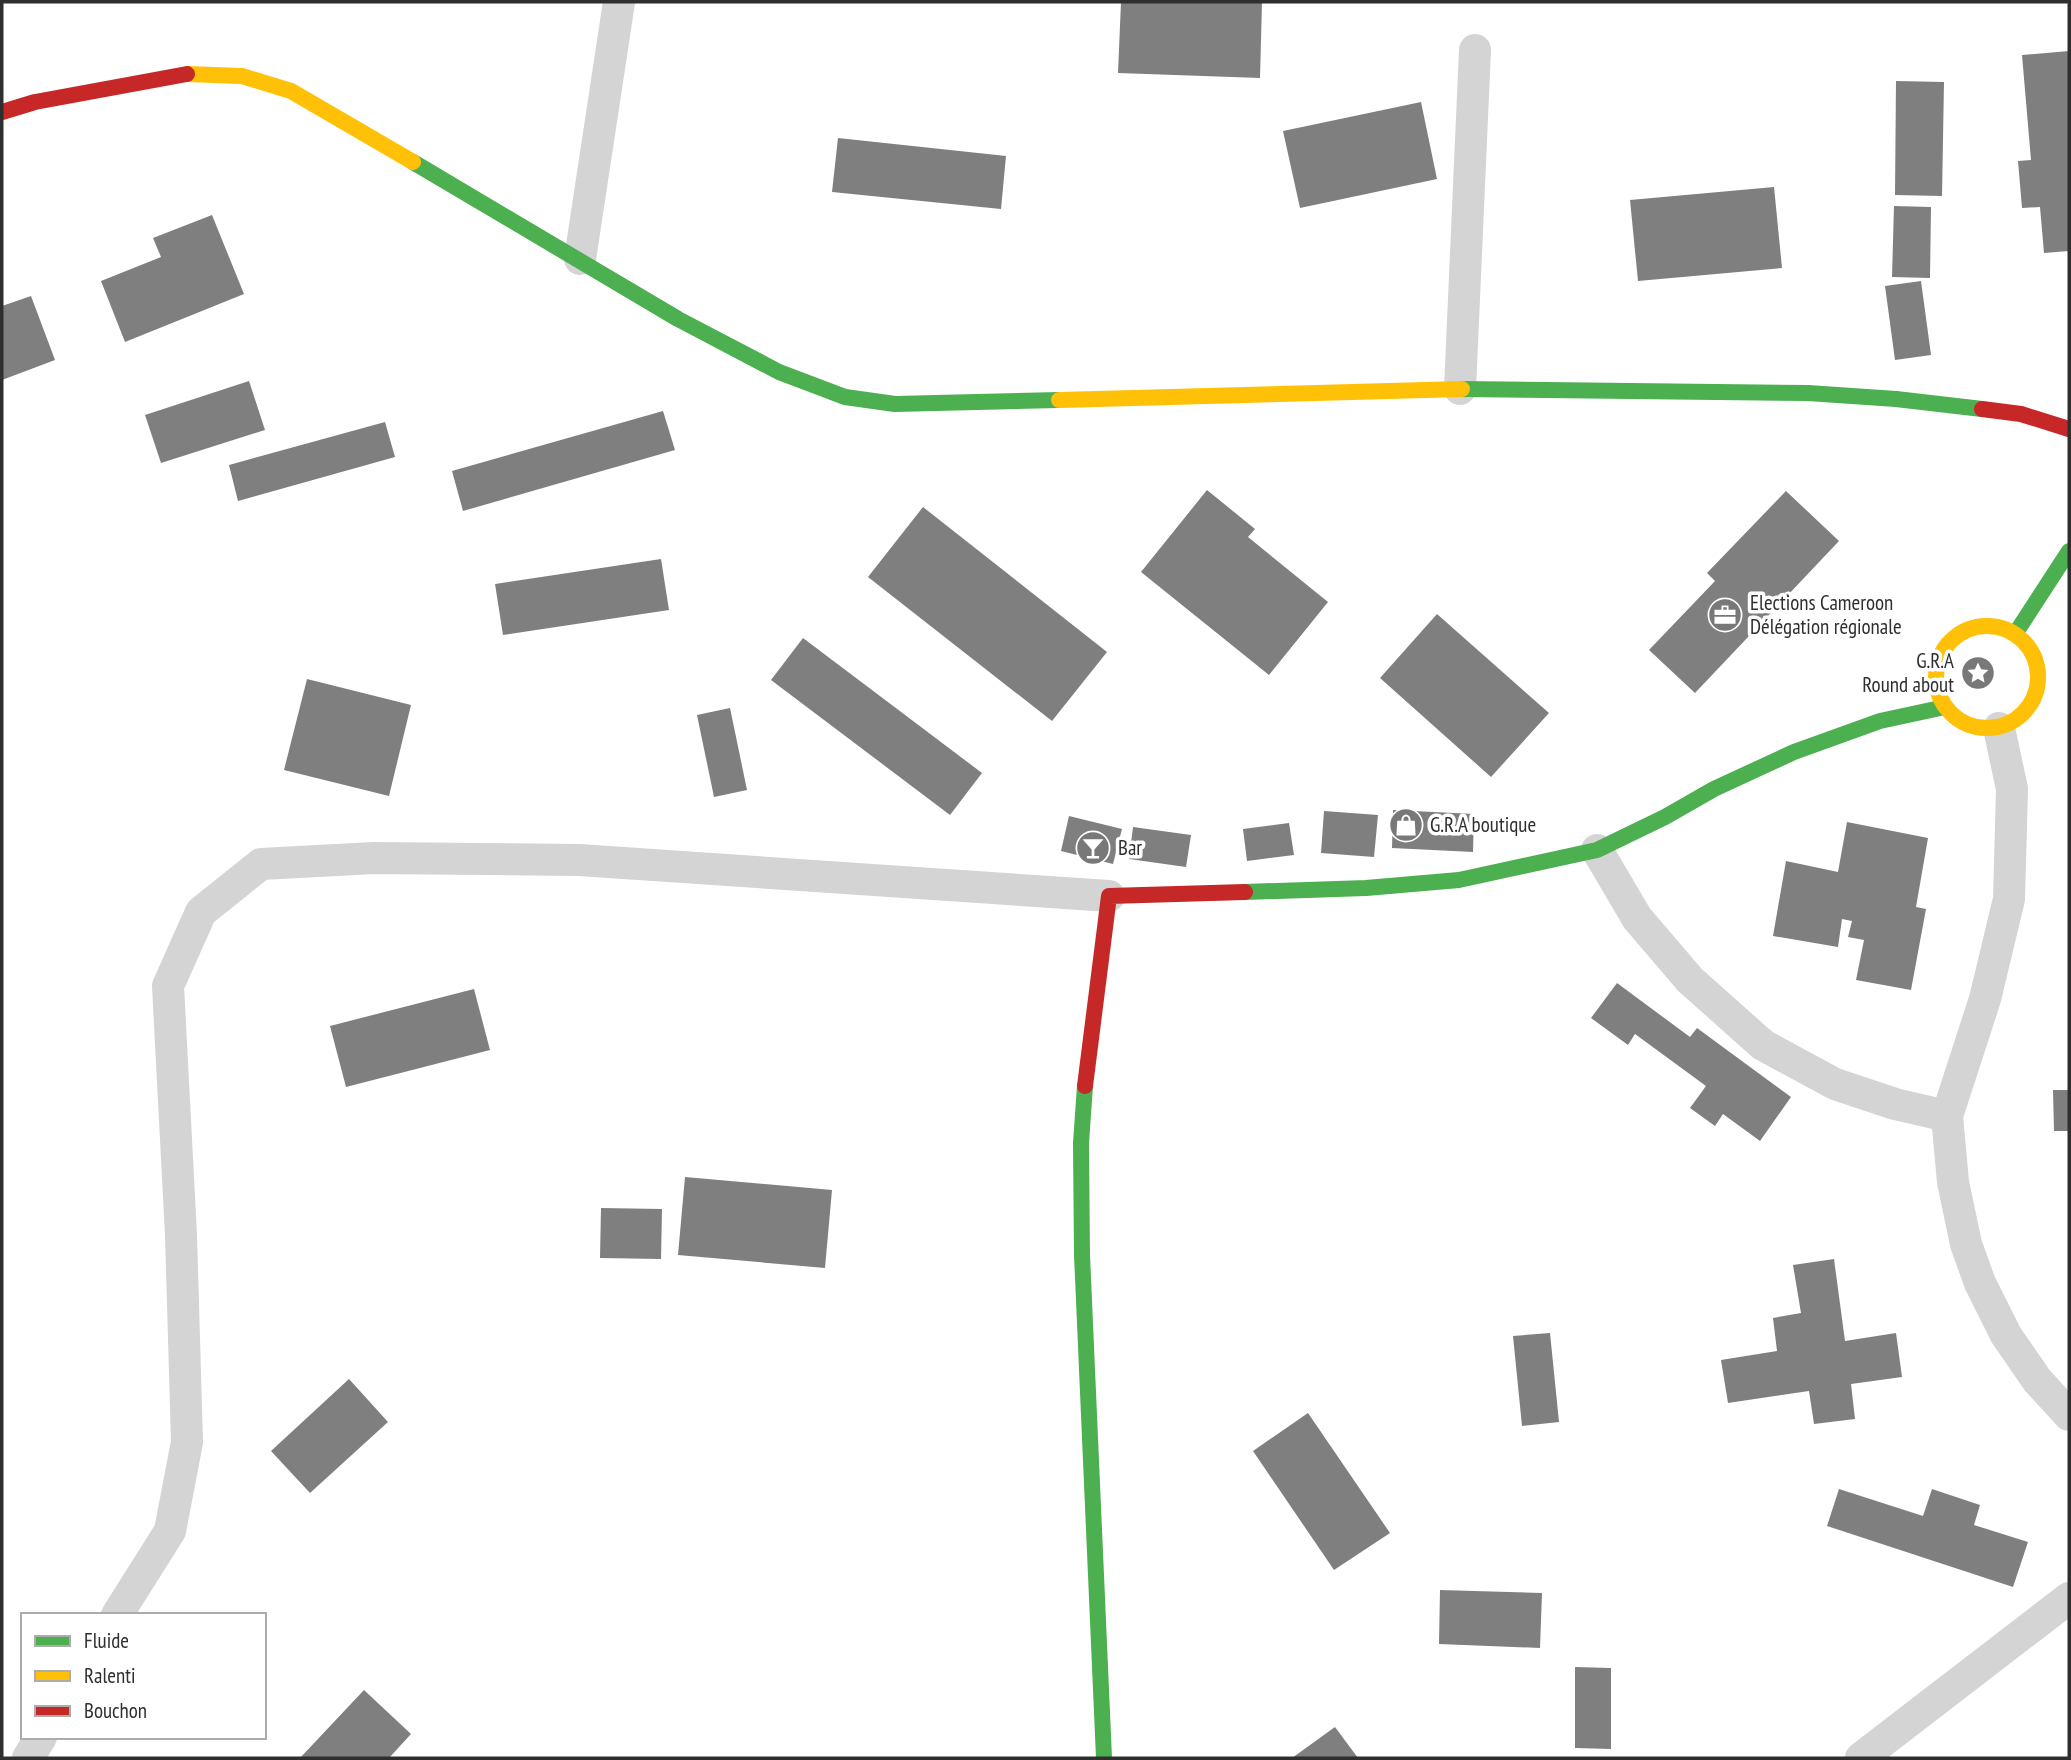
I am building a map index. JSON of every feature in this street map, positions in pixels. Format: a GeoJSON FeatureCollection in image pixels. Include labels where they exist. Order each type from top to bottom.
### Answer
{"type":"FeatureCollection","features":[{"type":"Feature","properties":{"kind":"street"},"geometry":{"type":"LineString","coordinates":[[580,259],[619,2]]}},
{"type":"Feature","properties":{"kind":"street"},"geometry":{"type":"LineString","coordinates":[[1460,389],[1475,50]]}},
{"type":"Feature","properties":{"kind":"street"},"geometry":{"type":"LineString","coordinates":[[2,112],[35,102],[181,74],[242,76],[291,91],[580,259],[678,320],[779,372],[845,397],[895,404],[1460,389],[1821,393],[2021,414],[2069,429]]}},
{"type":"Feature","properties":{"kind":"street"},"geometry":{"type":"LineString","coordinates":[[2015,634],[2069,551]]}},
{"type":"Feature","properties":{"kind":"street"},"geometry":{"type":"LineString","coordinates":[[1996,626],[2015,634],[2029,648],[2038,666],[2038,686],[2031,705],[2017,720],[1999,727],[1979,728],[1959,721],[1945,707],[1937,689],[1936,669],[1943,649],[1957,635],[1976,627],[1996,626]]}},
{"type":"Feature","properties":{"kind":"street"},"geometry":{"type":"LineString","coordinates":[[118,1613],[170,1531],[187,1442],[181,1235],[168,986],[201,912],[261,864],[374,859],[579,860],[1109,896],[1292,892],[1459,880],[1597,850],[1665,817],[1714,789],[1794,752],[1880,721],[1945,707]]}},
{"type":"Feature","properties":{"kind":"street"},"geometry":{"type":"LineString","coordinates":[[1999,727],[2012,789],[2009,899],[1985,999],[1947,1116],[1953,1182],[1966,1244],[1980,1283],[2006,1335],[2037,1380],[2069,1415]]}},
{"type":"Feature","properties":{"kind":"street"},"geometry":{"type":"LineString","coordinates":[[1597,850],[1637,919],[1690,980],[1763,1045],[1835,1084],[1895,1104],[1947,1116]]}},
{"type":"Feature","properties":{"kind":"street"},"geometry":{"type":"LineString","coordinates":[[1104,1758],[1098,1589],[1082,1308],[1082,1141],[1086,1076],[1104,957],[1109,896]]}},
{"type":"Feature","properties":{"kind":"street"},"geometry":{"type":"LineString","coordinates":[[1861,1758],[2069,1598]]}},
{"type":"Feature","properties":{"kind":"street"},"geometry":{"type":"LineString","coordinates":[[29,1758],[40,1739]]}},
{"type":"Feature","properties":{"kind":"building"},"geometry":{"type":"Polygon","coordinates":[[[1121,2],[1262,2],[1260,78],[1118,73],[1121,2]]]}},
{"type":"Feature","properties":{"kind":"building"},"geometry":{"type":"Polygon","coordinates":[[[2069,51],[2069,251],[2044,253],[2040,207],[2022,208],[2018,161],[2031,160],[2022,55],[2069,51]]]}},
{"type":"Feature","properties":{"kind":"building"},"geometry":{"type":"Polygon","coordinates":[[[1896,81],[1944,82],[1942,196],[1895,195],[1896,81]]]}},
{"type":"Feature","properties":{"kind":"building"},"geometry":{"type":"Polygon","coordinates":[[[1421,102],[1437,179],[1300,208],[1283,131],[1421,102]]]}},
{"type":"Feature","properties":{"kind":"building"},"geometry":{"type":"Polygon","coordinates":[[[838,138],[1006,156],[1001,209],[832,192],[838,138]]]}},
{"type":"Feature","properties":{"kind":"building"},"geometry":{"type":"Polygon","coordinates":[[[1774,187],[1782,268],[1638,281],[1630,200],[1774,187]]]}},
{"type":"Feature","properties":{"kind":"building"},"geometry":{"type":"Polygon","coordinates":[[[1894,206],[1931,207],[1930,278],[1892,277],[1894,206]]]}},
{"type":"Feature","properties":{"kind":"building"},"geometry":{"type":"Polygon","coordinates":[[[212,215],[244,294],[125,342],[101,281],[161,257],[153,238],[212,215]]]}},
{"type":"Feature","properties":{"kind":"building"},"geometry":{"type":"Polygon","coordinates":[[[1921,281],[1931,355],[1895,360],[1885,286],[1921,281]]]}},
{"type":"Feature","properties":{"kind":"building"},"geometry":{"type":"Polygon","coordinates":[[[31,296],[55,360],[2,380],[2,306],[31,296]]]}},
{"type":"Feature","properties":{"kind":"building"},"geometry":{"type":"Polygon","coordinates":[[[249,381],[265,430],[161,463],[145,415],[249,381]]]}},
{"type":"Feature","properties":{"kind":"building"},"geometry":{"type":"Polygon","coordinates":[[[663,411],[675,450],[463,511],[452,471],[663,411]]]}},
{"type":"Feature","properties":{"kind":"building"},"geometry":{"type":"Polygon","coordinates":[[[385,422],[395,457],[238,501],[229,465],[385,422]]]}},
{"type":"Feature","properties":{"kind":"building"},"geometry":{"type":"Polygon","coordinates":[[[1207,490],[1255,529],[1248,537],[1328,602],[1269,675],[1141,572],[1207,490]]]}},
{"type":"Feature","properties":{"kind":"building","name":"Elections Cameroon Délégation régionale"},"geometry":{"type":"Polygon","coordinates":[[[1786,491],[1839,541],[1695,693],[1649,650],[1715,581],[1707,573],[1786,491]]]}},
{"type":"Feature","properties":{"kind":"building"},"geometry":{"type":"Polygon","coordinates":[[[923,507],[1107,652],[1052,721],[868,577],[923,507]]]}},
{"type":"Feature","properties":{"kind":"building"},"geometry":{"type":"Polygon","coordinates":[[[661,559],[669,610],[503,635],[495,584],[661,559]]]}},
{"type":"Feature","properties":{"kind":"building"},"geometry":{"type":"Polygon","coordinates":[[[1437,614],[1549,713],[1491,777],[1380,678],[1437,614]]]}},
{"type":"Feature","properties":{"kind":"building"},"geometry":{"type":"Polygon","coordinates":[[[803,638],[982,773],[950,815],[771,680],[803,638]]]}},
{"type":"Feature","properties":{"kind":"building"},"geometry":{"type":"Polygon","coordinates":[[[307,679],[411,705],[389,796],[284,770],[307,679]]]}},
{"type":"Feature","properties":{"kind":"building"},"geometry":{"type":"Polygon","coordinates":[[[730,708],[747,790],[714,797],[697,715],[730,708]]]}},
{"type":"Feature","properties":{"kind":"building"},"geometry":{"type":"Polygon","coordinates":[[[1393,810],[1474,814],[1473,852],[1392,848],[1393,810]]]}},
{"type":"Feature","properties":{"kind":"building"},"geometry":{"type":"Polygon","coordinates":[[[1324,811],[1378,815],[1374,857],[1321,853],[1324,811]]]}},
{"type":"Feature","properties":{"kind":"building"},"geometry":{"type":"Polygon","coordinates":[[[1069,816],[1122,829],[1113,864],[1061,851],[1069,816]]]}},
{"type":"Feature","properties":{"kind":"building"},"geometry":{"type":"Polygon","coordinates":[[[1847,822],[1928,838],[1916,907],[1926,909],[1911,990],[1856,980],[1864,940],[1848,937],[1852,921],[1842,919],[1838,947],[1773,936],[1786,861],[1838,872],[1847,822]]]}},
{"type":"Feature","properties":{"kind":"building"},"geometry":{"type":"Polygon","coordinates":[[[1289,823],[1294,855],[1247,861],[1243,829],[1289,823]]]}},
{"type":"Feature","properties":{"kind":"building"},"geometry":{"type":"Polygon","coordinates":[[[1133,827],[1191,835],[1186,867],[1129,859],[1133,827]]]}},
{"type":"Feature","properties":{"kind":"building"},"geometry":{"type":"Polygon","coordinates":[[[1617,983],[1690,1037],[1697,1028],[1791,1097],[1760,1141],[1723,1114],[1715,1126],[1690,1108],[1706,1086],[1635,1034],[1628,1045],[1591,1018],[1617,983]]]}},
{"type":"Feature","properties":{"kind":"building"},"geometry":{"type":"Polygon","coordinates":[[[474,989],[490,1050],[346,1087],[330,1026],[474,989]]]}},
{"type":"Feature","properties":{"kind":"building"},"geometry":{"type":"Polygon","coordinates":[[[2053,1090],[2069,1090],[2069,1131],[2054,1131],[2053,1090]]]}},
{"type":"Feature","properties":{"kind":"building"},"geometry":{"type":"Polygon","coordinates":[[[685,1177],[832,1190],[825,1268],[678,1255],[685,1177]]]}},
{"type":"Feature","properties":{"kind":"building"},"geometry":{"type":"Polygon","coordinates":[[[601,1208],[662,1209],[661,1259],[600,1258],[601,1208]]]}},
{"type":"Feature","properties":{"kind":"building"},"geometry":{"type":"Polygon","coordinates":[[[1834,1259],[1845,1341],[1896,1333],[1902,1377],[1851,1384],[1855,1419],[1814,1424],[1809,1391],[1728,1403],[1721,1360],[1777,1351],[1773,1318],[1801,1313],[1793,1265],[1834,1259]]]}},
{"type":"Feature","properties":{"kind":"building"},"geometry":{"type":"Polygon","coordinates":[[[1550,1333],[1559,1422],[1522,1426],[1513,1336],[1550,1333]]]}},
{"type":"Feature","properties":{"kind":"building"},"geometry":{"type":"Polygon","coordinates":[[[349,1379],[388,1422],[310,1493],[271,1451],[349,1379]]]}},
{"type":"Feature","properties":{"kind":"building"},"geometry":{"type":"Polygon","coordinates":[[[1308,1413],[1390,1533],[1334,1570],[1253,1451],[1308,1413]]]}},
{"type":"Feature","properties":{"kind":"building"},"geometry":{"type":"Polygon","coordinates":[[[1839,1489],[1923,1516],[1932,1489],[1980,1505],[1974,1525],[2028,1542],[2013,1587],[1827,1526],[1839,1489]]]}},
{"type":"Feature","properties":{"kind":"building"},"geometry":{"type":"Polygon","coordinates":[[[1440,1590],[1542,1593],[1540,1648],[1439,1644],[1440,1590]]]}},
{"type":"Feature","properties":{"kind":"building"},"geometry":{"type":"Polygon","coordinates":[[[1575,1667],[1611,1668],[1611,1749],[1575,1748],[1575,1667]]]}},
{"type":"Feature","properties":{"kind":"building"},"geometry":{"type":"Polygon","coordinates":[[[364,1690],[411,1734],[389,1758],[300,1758],[364,1690]]]}},
{"type":"Feature","properties":{"kind":"building"},"geometry":{"type":"Polygon","coordinates":[[[1335,1727],[1358,1758],[1292,1758],[1335,1727]]]}},
{"type":"Feature","properties":{"kind":"traffic: fast"},"geometry":{"type":"LineString","coordinates":[[413,162],[678,319],[779,372],[845,397],[895,404],[1059,400]]}},
{"type":"Feature","properties":{"kind":"traffic: fast"},"geometry":{"type":"LineString","coordinates":[[1462,389],[1808,393],[1982,409]]}},
{"type":"Feature","properties":{"kind":"traffic: fast"},"geometry":{"type":"LineString","coordinates":[[2015,634],[2069,551]]}},
{"type":"Feature","properties":{"kind":"traffic: fast"},"geometry":{"type":"LineString","coordinates":[[1245,892],[1366,888],[1459,880],[1597,850],[1665,817],[1714,789],[1794,752],[1880,721],[1945,707]]}},
{"type":"Feature","properties":{"kind":"traffic: fast"},"geometry":{"type":"LineString","coordinates":[[1085,1086],[1081,1143],[1082,1255],[1104,1758]]}},
{"type":"Feature","properties":{"kind":"traffic: slow"},"geometry":{"type":"LineString","coordinates":[[187,74],[242,76],[291,91],[413,162]]}},
{"type":"Feature","properties":{"kind":"traffic: slow"},"geometry":{"type":"LineString","coordinates":[[1059,400],[1462,389]]}},
{"type":"Feature","properties":{"kind":"traffic: slow"},"geometry":{"type":"LineString","coordinates":[[1987,626],[2007,630],[2023,641],[2034,657],[2038,677],[2034,697],[2023,713],[2007,724],[1987,728],[1967,724],[1951,713],[1940,697],[1936,677],[1940,657],[1951,641],[1967,630],[1987,626]]}},
{"type":"Feature","properties":{"kind":"traffic: jam"},"geometry":{"type":"LineString","coordinates":[[2,112],[35,102],[187,74]]}},
{"type":"Feature","properties":{"kind":"traffic: jam"},"geometry":{"type":"LineString","coordinates":[[1982,409],[2021,414],[2069,429]]}},
{"type":"Feature","properties":{"kind":"traffic: jam"},"geometry":{"type":"LineString","coordinates":[[1085,1086],[1109,896],[1245,892]]}},
{"type":"Feature","properties":{"kind":"place","name":"Elections Cameroon Délégation régionale"},"geometry":{"type":"Point","coordinates":[1725,615]}},
{"type":"Feature","properties":{"kind":"place","name":"G.R.A Round about"},"geometry":{"type":"Point","coordinates":[1978,673]}},
{"type":"Feature","properties":{"kind":"place","name":"G.R.A boutique"},"geometry":{"type":"Point","coordinates":[1406,825]}},
{"type":"Feature","properties":{"kind":"place","name":"Bar"},"geometry":{"type":"Point","coordinates":[1093,848]}}]}
